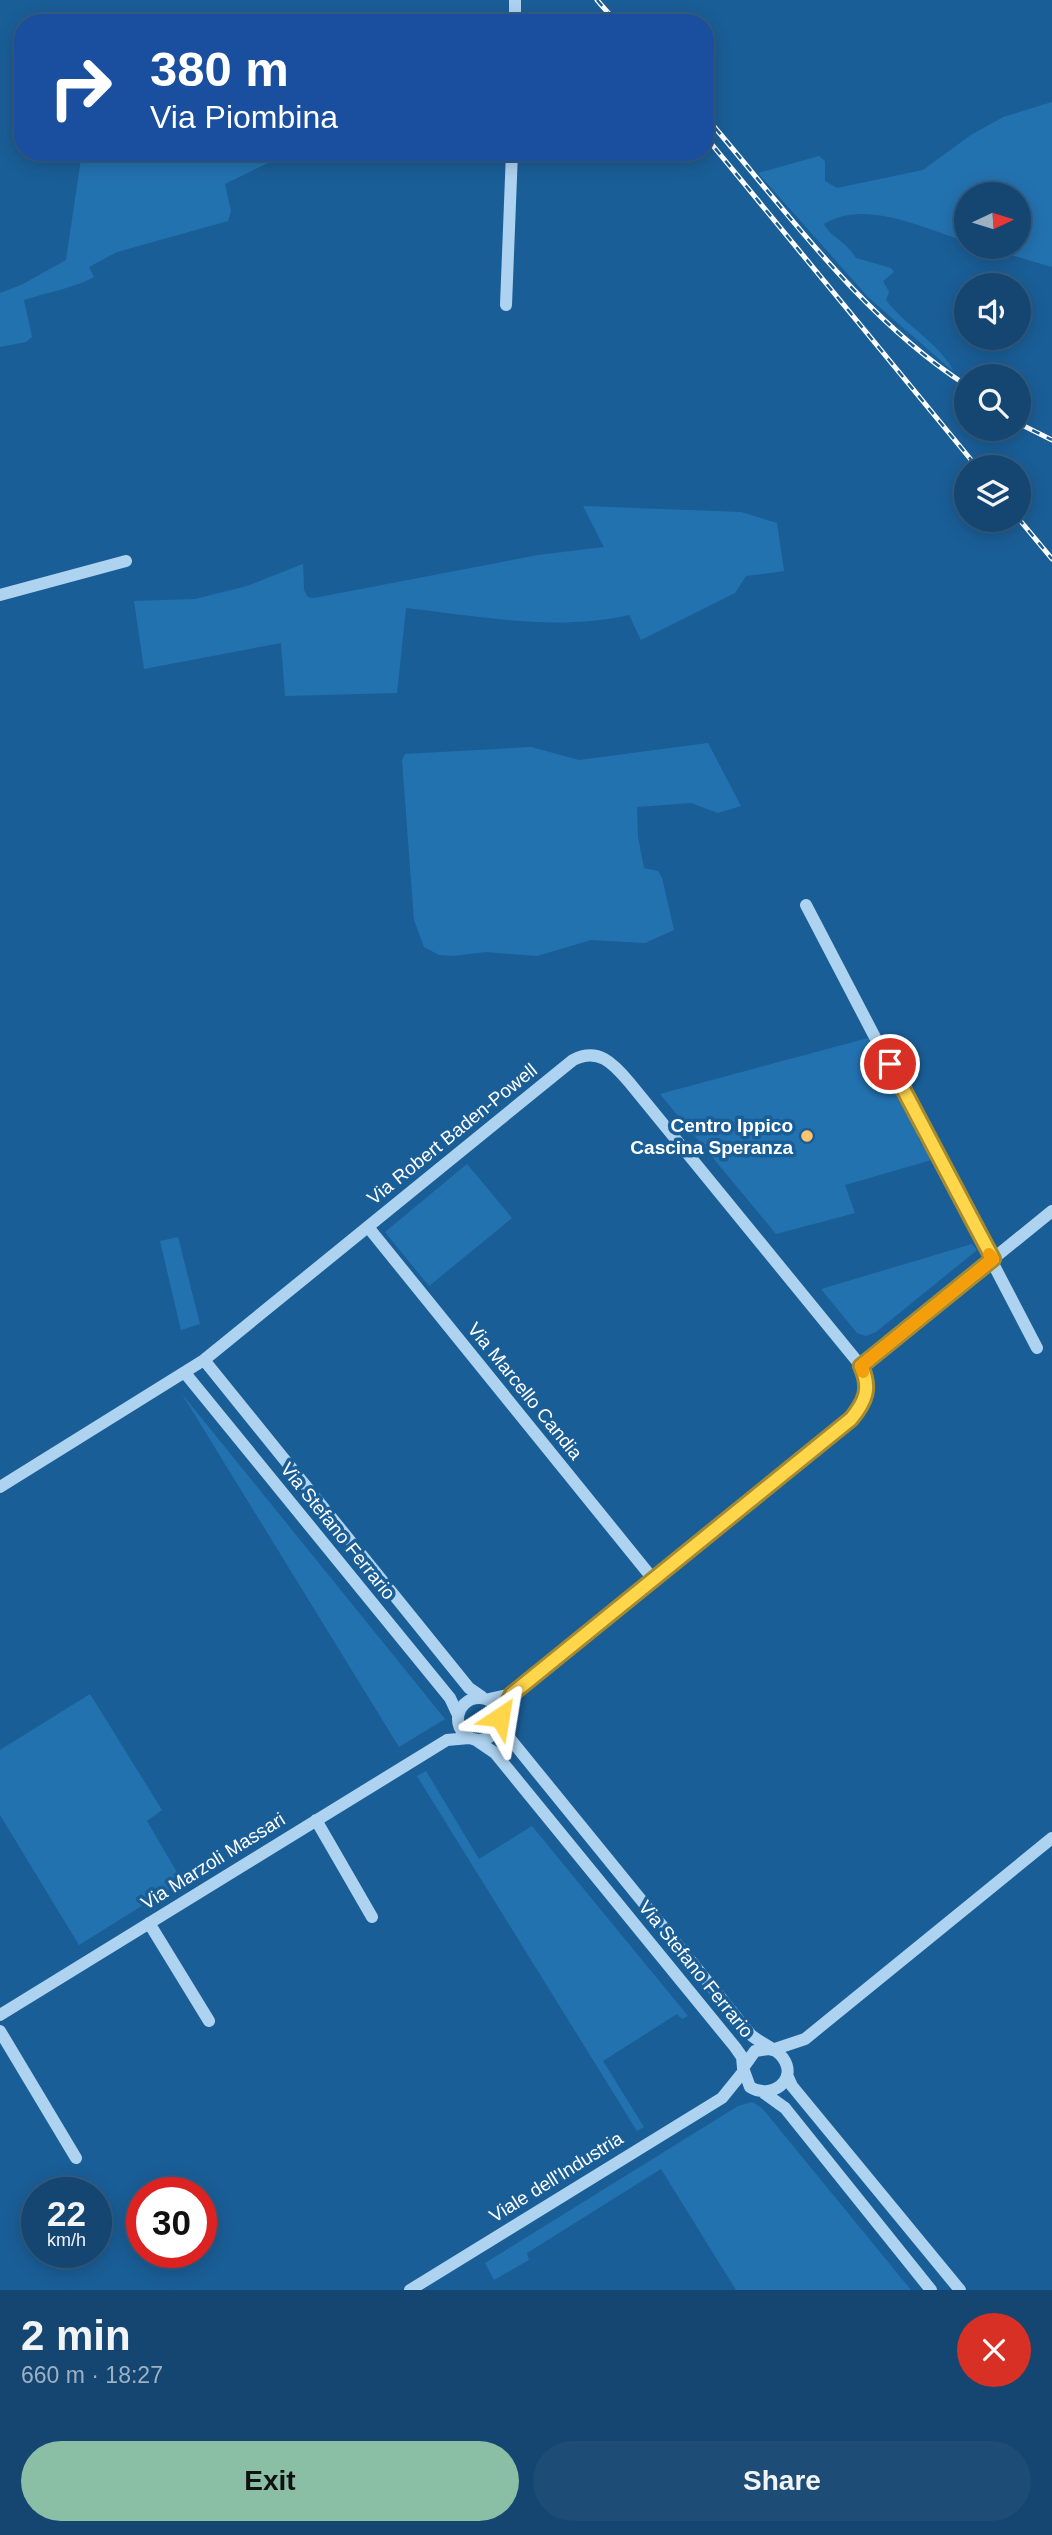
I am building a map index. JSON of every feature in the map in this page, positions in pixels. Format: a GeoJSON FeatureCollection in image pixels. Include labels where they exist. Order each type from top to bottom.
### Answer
{"type":"FeatureCollection","features":[{"type":"Feature","properties":{"kind":"street"},"geometry":{"type":"LineString","coordinates":[[506,305],[512,161]]}},
{"type":"Feature","properties":{"kind":"street"},"geometry":{"type":"LineString","coordinates":[[0,595],[125,561]]}},
{"type":"Feature","properties":{"kind":"street"},"geometry":{"type":"LineString","coordinates":[[806,905],[993,1259],[1037,1348]]}},
{"type":"Feature","properties":{"kind":"street","name":"Via Robert Baden-Powell"},"geometry":{"type":"LineString","coordinates":[[0,1487],[204,1360],[569,1063],[584,1055],[601,1057],[613,1064],[861,1366]]}},
{"type":"Feature","properties":{"kind":"street"},"geometry":{"type":"LineString","coordinates":[[512,1694],[464,1703],[458,1719],[472,1739],[489,1738],[512,1694],[851,1419],[865,1400],[867,1391],[861,1366],[1052,1211]]}},
{"type":"Feature","properties":{"kind":"street","name":"Via Marcello Candia"},"geometry":{"type":"LineString","coordinates":[[368,1227],[653,1579]]}},
{"type":"Feature","properties":{"kind":"street","name":"Via Stefano Ferrario"},"geometry":{"type":"LineString","coordinates":[[204,1360],[469,1688],[485,1698]]}},
{"type":"Feature","properties":{"kind":"street","name":"Via Stefano Ferrario"},"geometry":{"type":"LineString","coordinates":[[185,1373],[450,1698],[458,1719]]}},
{"type":"Feature","properties":{"kind":"street"},"geometry":{"type":"LineString","coordinates":[[485,1698],[498,1709],[500,1720]]}},
{"type":"Feature","properties":{"kind":"street","name":"Via Marzoli Massari"},"geometry":{"type":"LineString","coordinates":[[447,1740],[458,1719]]}},
{"type":"Feature","properties":{"kind":"street","name":"Via Stefano Ferrario"},"geometry":{"type":"LineString","coordinates":[[500,1720],[511,1740],[751,2035],[771,2049]]}},
{"type":"Feature","properties":{"kind":"street","name":"Via Stefano Ferrario"},"geometry":{"type":"LineString","coordinates":[[472,1739],[495,1753],[735,2047],[743,2060],[743,2070]]}},
{"type":"Feature","properties":{"kind":"street","name":"Via Marzoli Massari"},"geometry":{"type":"LineString","coordinates":[[0,2015],[447,1740],[472,1739]]}},
{"type":"Feature","properties":{"kind":"street"},"geometry":{"type":"LineString","coordinates":[[316,1820],[372,1917]]}},
{"type":"Feature","properties":{"kind":"street"},"geometry":{"type":"LineString","coordinates":[[722,2098],[781,2086],[805,2039],[1052,1838]]}},
{"type":"Feature","properties":{"kind":"street"},"geometry":{"type":"LineString","coordinates":[[149,1923],[209,2021]]}},
{"type":"Feature","properties":{"kind":"street"},"geometry":{"type":"LineString","coordinates":[[0,2031],[76,2158]]}},
{"type":"Feature","properties":{"kind":"street"},"geometry":{"type":"LineString","coordinates":[[722,2098],[743,2070],[749,2055],[805,2039]]}},
{"type":"Feature","properties":{"kind":"street"},"geometry":{"type":"LineString","coordinates":[[771,2049],[783,2057],[792,2086],[960,2290]]}},
{"type":"Feature","properties":{"kind":"street"},"geometry":{"type":"LineString","coordinates":[[743,2070],[746,2082],[785,2108],[931,2290]]}},
{"type":"Feature","properties":{"kind":"street","name":"Viale dell'Industria"},"geometry":{"type":"LineString","coordinates":[[410,2290],[722,2098]]}},
{"type":"Feature","properties":{"kind":"shaded area"},"geometry":{"type":"Polygon","coordinates":[[[1052,102],[1052,267],[1025,259],[1031,259],[1031,182],[954,182],[954,237],[913,223],[876,215],[840,217],[824,224],[856,258],[891,268],[894,272],[883,281],[889,292],[886,300],[940,352],[954,372],[869,298],[758,173],[819,156],[825,161],[825,181],[837,188],[923,170],[971,135],[1003,117],[1052,102]]]}},
{"type":"Feature","properties":{"kind":"shaded area"},"geometry":{"type":"Polygon","coordinates":[[[81,161],[272,161],[225,184],[231,211],[228,221],[117,252],[89,267],[94,277],[87,281],[24,300],[32,337],[26,342],[0,347],[0,293],[21,285],[66,260],[81,161]]]}},
{"type":"Feature","properties":{"kind":"shaded area"},"geometry":{"type":"Polygon","coordinates":[[[583,506],[741,512],[777,523],[784,571],[746,576],[735,593],[641,640],[629,615],[601,620],[545,622],[406,608],[397,693],[285,696],[281,643],[144,669],[134,601],[195,599],[247,586],[303,564],[304,590],[308,597],[314,598],[538,555],[604,547],[583,506]]]}},
{"type":"Feature","properties":{"kind":"shaded area"},"geometry":{"type":"Polygon","coordinates":[[[708,743],[741,806],[718,813],[691,803],[637,807],[638,837],[644,868],[658,871],[662,878],[674,930],[645,943],[591,940],[537,956],[486,952],[439,955],[424,947],[414,920],[402,760],[405,754],[531,747],[579,760],[708,743]]]}},
{"type":"Feature","properties":{"kind":"shaded area","name":"Centro Ippico Cascina Speranza"},"geometry":{"type":"Polygon","coordinates":[[[868,1038],[921,1133],[918,1138],[922,1145],[929,1148],[935,1159],[845,1185],[855,1213],[776,1234],[660,1094],[868,1038]]]}},
{"type":"Feature","properties":{"kind":"shaded area"},"geometry":{"type":"Polygon","coordinates":[[[467,1164],[512,1218],[429,1286],[385,1232],[467,1164]]]}},
{"type":"Feature","properties":{"kind":"shaded area"},"geometry":{"type":"Polygon","coordinates":[[[178,1237],[200,1324],[181,1330],[160,1241],[178,1237]]]}},
{"type":"Feature","properties":{"kind":"shaded area"},"geometry":{"type":"Polygon","coordinates":[[[972,1244],[977,1250],[876,1332],[866,1336],[857,1333],[821,1289],[972,1244]]]}},
{"type":"Feature","properties":{"kind":"shaded area"},"geometry":{"type":"Polygon","coordinates":[[[182,1394],[445,1719],[399,1747],[182,1394]]]}},
{"type":"Feature","properties":{"kind":"shaded area"},"geometry":{"type":"Polygon","coordinates":[[[90,1694],[162,1810],[147,1821],[182,1881],[79,1945],[0,1815],[0,1750],[90,1694]]]}},
{"type":"Feature","properties":{"kind":"shaded area"},"geometry":{"type":"Polygon","coordinates":[[[426,1771],[479,1859],[532,1826],[688,2016],[682,2019],[677,2014],[603,2061],[644,2127],[637,2131],[417,1776],[426,1771]]]}},
{"type":"Feature","properties":{"kind":"shaded area"},"geometry":{"type":"Polygon","coordinates":[[[752,2102],[762,2108],[911,2290],[736,2290],[661,2169],[527,2253],[529,2260],[494,2280],[485,2263],[738,2106],[752,2102]]]}},
{"type":"Feature","properties":{"kind":"railway"},"geometry":{"type":"LineString","coordinates":[[597,0],[609,14]]}},
{"type":"Feature","properties":{"kind":"railway"},"geometry":{"type":"LineString","coordinates":[[714,127],[795,224],[859,295],[893,328],[954,376]]}},
{"type":"Feature","properties":{"kind":"railway"},"geometry":{"type":"LineString","coordinates":[[714,147],[967,455]]}},
{"type":"Feature","properties":{"kind":"railway"},"geometry":{"type":"LineString","coordinates":[[1031,430],[1052,440]]}},
{"type":"Feature","properties":{"kind":"railway"},"geometry":{"type":"LineString","coordinates":[[1030,532],[1052,559]]}},
{"type":"Feature","properties":{"kind":"slow traffic"},"geometry":{"type":"LineString","coordinates":[[863,1372],[861,1366],[993,1259],[989,1254]]}},
{"type":"Feature","properties":{"kind":"place","name":"Centro Ippico Cascina Speranza"},"geometry":{"type":"Point","coordinates":[807,1136]}},
{"type":"Feature","properties":{"kind":"route"},"geometry":{"type":"LineString","coordinates":[[500,1717],[512,1694],[851,1419],[865,1400],[867,1391],[867,1382],[861,1366],[993,1259],[890,1064]]}}]}
